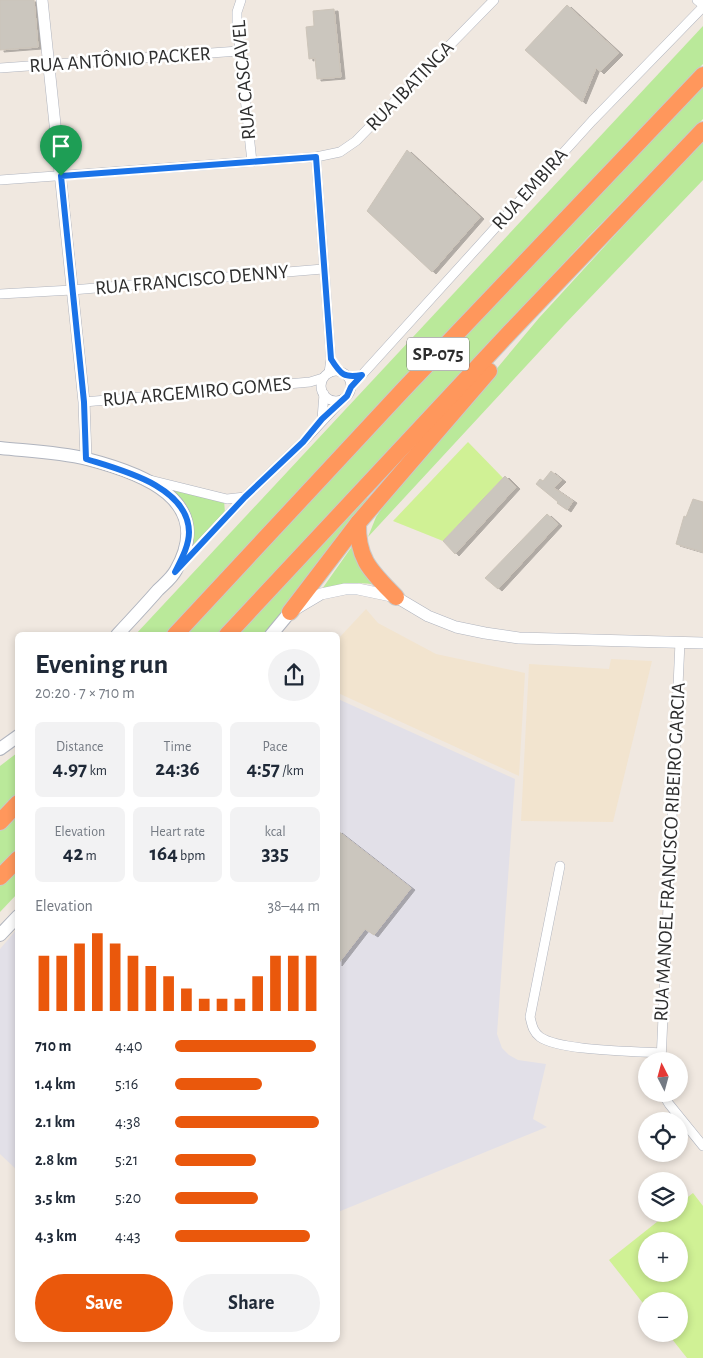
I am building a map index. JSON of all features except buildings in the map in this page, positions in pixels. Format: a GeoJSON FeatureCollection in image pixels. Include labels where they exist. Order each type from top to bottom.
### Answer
{"type":"FeatureCollection","features":[{"type":"Feature","properties":{"kind":"highway","name":"SP-075"},"geometry":{"type":"LineString","coordinates":[[177,632],[403,390],[703,75]]}},
{"type":"Feature","properties":{"kind":"highway","name":"SP-075"},"geometry":{"type":"LineString","coordinates":[[230,632],[510,332],[703,130]]}},
{"type":"Feature","properties":{"kind":"highway"},"geometry":{"type":"LineString","coordinates":[[290,612],[358,523],[495,363],[510,332]]}},
{"type":"Feature","properties":{"kind":"highway"},"geometry":{"type":"LineString","coordinates":[[358,523],[359,548],[364,561],[396,597]]}},
{"type":"Feature","properties":{"kind":"highway"},"geometry":{"type":"LineString","coordinates":[[0,822],[15,806]]}},
{"type":"Feature","properties":{"kind":"highway"},"geometry":{"type":"LineString","coordinates":[[0,877],[15,862]]}},
{"type":"Feature","properties":{"kind":"main road"},"geometry":{"type":"LineString","coordinates":[[0,448],[86,459],[143,478],[176,502],[186,518],[189,533],[185,550],[175,572],[120,632]]}},
{"type":"Feature","properties":{"kind":"main road"},"geometry":{"type":"LineString","coordinates":[[273,632],[290,612]]}},
{"type":"Feature","properties":{"kind":"main road"},"geometry":{"type":"LineString","coordinates":[[0,750],[15,738]]}},
{"type":"Feature","properties":{"kind":"main road"},"geometry":{"type":"LineString","coordinates":[[0,935],[15,919]]}},
{"type":"Feature","properties":{"kind":"street"},"geometry":{"type":"LineString","coordinates":[[42,0],[84,402],[86,459]]}},
{"type":"Feature","properties":{"kind":"street","name":"RUA CASCAVEL"},"geometry":{"type":"LineString","coordinates":[[242,0],[237,12],[239,51],[252,162]]}},
{"type":"Feature","properties":{"kind":"street","name":"RUA IBATINGA"},"geometry":{"type":"LineString","coordinates":[[0,180],[316,157],[340,152],[356,141],[494,0]]}},
{"type":"Feature","properties":{"kind":"street"},"geometry":{"type":"LineString","coordinates":[[697,0],[703,6]]}},
{"type":"Feature","properties":{"kind":"street","name":"RUA EMBIRA"},"geometry":{"type":"LineString","coordinates":[[351,387],[592,121],[703,6]]}},
{"type":"Feature","properties":{"kind":"street","name":"RUA ANTÔNIO PACKER"},"geometry":{"type":"LineString","coordinates":[[0,68],[239,51]]}},
{"type":"Feature","properties":{"kind":"street"},"geometry":{"type":"LineString","coordinates":[[316,157],[331,359],[330,374],[323,391],[322,419]]}},
{"type":"Feature","properties":{"kind":"street","name":"RUA FRANCISCO DENNY"},"geometry":{"type":"LineString","coordinates":[[0,294],[72,290],[323,269]]}},
{"type":"Feature","properties":{"kind":"street"},"geometry":{"type":"LineString","coordinates":[[330,374],[348,377],[362,375]]}},
{"type":"Feature","properties":{"kind":"street","name":"RUA ARGEMIRO GOMES"},"geometry":{"type":"LineString","coordinates":[[84,402],[310,382],[330,374]]}},
{"type":"Feature","properties":{"kind":"street"},"geometry":{"type":"LineString","coordinates":[[175,572],[245,497],[303,442],[322,419],[350,392],[351,387],[348,377]]}},
{"type":"Feature","properties":{"kind":"street","name":"RUA ARGEMIRO GOMES"},"geometry":{"type":"LineString","coordinates":[[310,382],[323,391]]}},
{"type":"Feature","properties":{"kind":"street"},"geometry":{"type":"LineString","coordinates":[[323,391],[333,400],[343,399]]}},
{"type":"Feature","properties":{"kind":"street"},"geometry":{"type":"LineString","coordinates":[[143,478],[226,499],[245,497]]}},
{"type":"Feature","properties":{"kind":"street"},"geometry":{"type":"LineString","coordinates":[[290,612],[321,594],[339,590],[364,590],[396,597],[428,616],[456,626],[485,633],[519,638],[703,643]]}},
{"type":"Feature","properties":{"kind":"street","name":"RUA MANOEL FRANCISCO RIBEIRO GARCIA"},"geometry":{"type":"LineString","coordinates":[[662,1052],[680,642]]}},
{"type":"Feature","properties":{"kind":"street"},"geometry":{"type":"LineString","coordinates":[[560,866],[530,1017],[533,1030],[540,1037],[564,1046],[638,1054]]}},
{"type":"Feature","properties":{"kind":"street"},"geometry":{"type":"LineString","coordinates":[[668,1102],[703,1146]]}},
{"type":"Feature","properties":{"kind":"shaded area"},"geometry":{"type":"Polygon","coordinates":[[[366,609],[378,623],[436,654],[525,673],[519,776],[340,694],[340,637],[366,609]]]}},
{"type":"Feature","properties":{"kind":"shaded area"},"geometry":{"type":"Polygon","coordinates":[[[611,659],[652,661],[613,822],[521,821],[529,664],[609,669],[611,659]]]}},
{"type":"Feature","properties":{"kind":"shaded area"},"geometry":{"type":"Polygon","coordinates":[[[340,700],[515,779],[497,1034],[502,1048],[509,1055],[518,1060],[546,1064],[533,1119],[547,1127],[340,1211],[340,700]]]}},
{"type":"Feature","properties":{"kind":"shaded area"},"geometry":{"type":"Polygon","coordinates":[[[15,931],[15,1168],[0,1154],[0,949],[15,931]]]}},
{"type":"Feature","properties":{"kind":"green space"},"geometry":{"type":"Polygon","coordinates":[[[703,26],[703,64],[168,632],[138,632],[703,26]]]}},
{"type":"Feature","properties":{"kind":"green space"},"geometry":{"type":"Polygon","coordinates":[[[703,84],[703,119],[589,236],[220,632],[187,632],[386,417],[703,84]]]}},
{"type":"Feature","properties":{"kind":"green space"},"geometry":{"type":"Polygon","coordinates":[[[703,139],[703,180],[564,325],[368,537],[376,517],[391,495],[539,318],[703,139]]]}},
{"type":"Feature","properties":{"kind":"green space"},"geometry":{"type":"Polygon","coordinates":[[[468,442],[503,478],[443,541],[393,521],[468,442]]]}},
{"type":"Feature","properties":{"kind":"green space"},"geometry":{"type":"Polygon","coordinates":[[[158,484],[224,500],[225,513],[187,559],[186,518],[158,484]]]}},
{"type":"Feature","properties":{"kind":"green space"},"geometry":{"type":"Polygon","coordinates":[[[366,496],[368,499],[279,617],[265,632],[241,632],[366,496]]]}},
{"type":"Feature","properties":{"kind":"green space"},"geometry":{"type":"Polygon","coordinates":[[[353,545],[378,585],[350,583],[322,589],[353,545]]]}},
{"type":"Feature","properties":{"kind":"green space"},"geometry":{"type":"Polygon","coordinates":[[[15,755],[15,795],[0,812],[0,766],[15,755]]]}},
{"type":"Feature","properties":{"kind":"green space"},"geometry":{"type":"Polygon","coordinates":[[[15,814],[15,850],[0,867],[0,831],[15,814]]]}},
{"type":"Feature","properties":{"kind":"green space"},"geometry":{"type":"Polygon","coordinates":[[[15,870],[15,896],[0,912],[0,886],[15,870]]]}},
{"type":"Feature","properties":{"kind":"green space"},"geometry":{"type":"Polygon","coordinates":[[[693,1193],[703,1206],[703,1358],[687,1358],[674,1342],[688,1342],[688,1292],[638,1292],[638,1297],[609,1260],[638,1237],[638,1282],[688,1282],[688,1232],[644,1232],[657,1222],[688,1222],[688,1197],[693,1193]]]}},
{"type":"Feature","properties":{"kind":"route"},"geometry":{"type":"LineString","coordinates":[[316,157],[331,359],[338,371],[348,377],[362,375],[351,387],[347,396],[322,419],[303,442],[245,497],[175,572],[185,550],[189,533],[186,518],[176,502],[143,478],[86,459],[84,402],[61,176],[316,157]]}}]}
